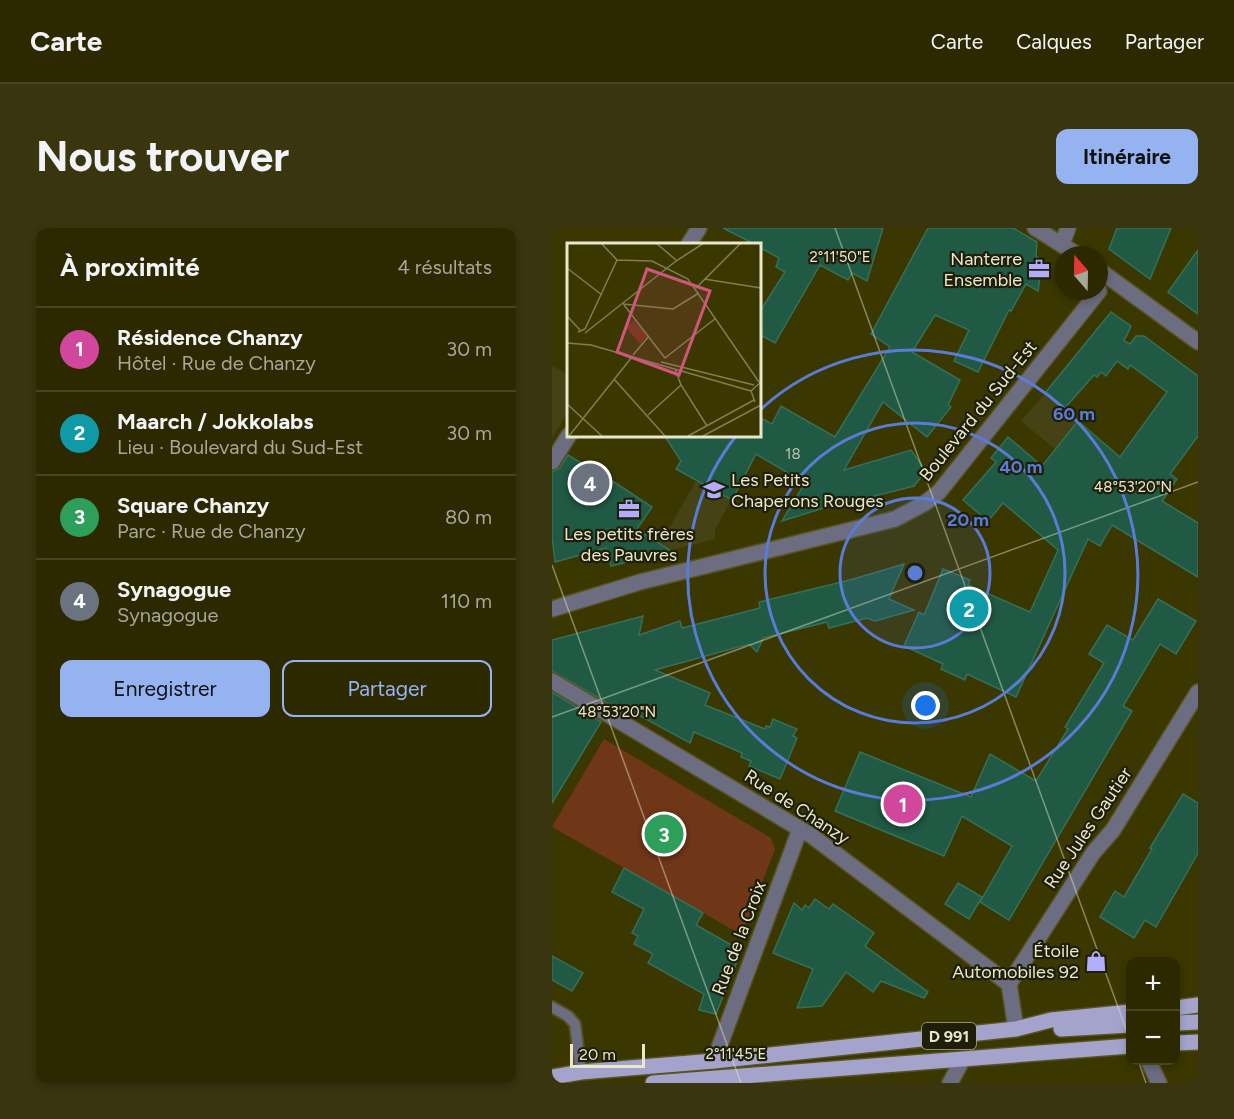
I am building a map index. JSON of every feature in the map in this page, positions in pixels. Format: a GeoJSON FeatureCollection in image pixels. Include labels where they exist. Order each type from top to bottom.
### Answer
{"type":"FeatureCollection","features":[{"type":"Feature","properties":{"kind":"main road"},"geometry":{"type":"LineString","coordinates":[[1180,1007],[1198,1005]]}},
{"type":"Feature","properties":{"kind":"main road","name":"D 991"},"geometry":{"type":"LineString","coordinates":[[552,1077],[581,1072],[714,1061],[1016,1029],[1051,1020],[1126,1012]]}},
{"type":"Feature","properties":{"kind":"main road"},"geometry":{"type":"LineString","coordinates":[[1180,1023],[1198,1022]]}},
{"type":"Feature","properties":{"kind":"main road"},"geometry":{"type":"LineString","coordinates":[[1016,1029],[1126,1025]]}},
{"type":"Feature","properties":{"kind":"main road"},"geometry":{"type":"LineString","coordinates":[[1180,1043],[1198,1042]]}},
{"type":"Feature","properties":{"kind":"main road","name":"D 991"},"geometry":{"type":"LineString","coordinates":[[653,1083],[703,1081],[1126,1046]]}},
{"type":"Feature","properties":{"kind":"street"},"geometry":{"type":"LineString","coordinates":[[690,243],[699,228]]}},
{"type":"Feature","properties":{"kind":"street"},"geometry":{"type":"LineString","coordinates":[[1035,228],[1065,246]]}},
{"type":"Feature","properties":{"kind":"street"},"geometry":{"type":"LineString","coordinates":[[1062,244],[1068,228]]}},
{"type":"Feature","properties":{"kind":"street"},"geometry":{"type":"LineString","coordinates":[[1108,277],[1198,342]]}},
{"type":"Feature","properties":{"kind":"street","name":"Boulevard du Sud-Est"},"geometry":{"type":"LineString","coordinates":[[552,609],[640,582],[895,519],[925,503],[942,490],[1092,300]]}},
{"type":"Feature","properties":{"kind":"street"},"geometry":{"type":"LineString","coordinates":[[552,462],[568,436]]}},
{"type":"Feature","properties":{"kind":"street","name":"Rue de Chanzy"},"geometry":{"type":"LineString","coordinates":[[552,681],[812,836],[1009,984]]}},
{"type":"Feature","properties":{"kind":"street","name":"Rue Jules Gautier"},"geometry":{"type":"LineString","coordinates":[[1009,984],[1092,854],[1113,830],[1198,692]]}},
{"type":"Feature","properties":{"kind":"street","name":"Rue de la Croix"},"geometry":{"type":"LineString","coordinates":[[714,1061],[800,829]]}},
{"type":"Feature","properties":{"kind":"street"},"geometry":{"type":"LineString","coordinates":[[1009,984],[1016,1029]]}},
{"type":"Feature","properties":{"kind":"street"},"geometry":{"type":"LineString","coordinates":[[950,1083],[963,1059]]}},
{"type":"Feature","properties":{"kind":"street"},"geometry":{"type":"LineString","coordinates":[[1150,1065],[1159,1083]]}},
{"type":"Feature","properties":{"kind":"lane"},"geometry":{"type":"LineString","coordinates":[[552,1007],[568,1016],[575,1024],[581,1072]]}},
{"type":"Feature","properties":{"kind":"shaded area"},"geometry":{"type":"Polygon","coordinates":[[[552,366],[567,374],[567,414],[552,438],[552,366]]]}},
{"type":"Feature","properties":{"kind":"shaded area"},"geometry":{"type":"Polygon","coordinates":[[[1045,393],[1134,469],[1113,497],[1021,421],[1045,393]]]}},
{"type":"Feature","properties":{"kind":"shaded area","name":"Les Petits Chaperons Rouges"},"geometry":{"type":"Polygon","coordinates":[[[772,424],[715,530],[715,539],[661,553],[660,544],[721,436],[760,436],[772,424]]]}},
{"type":"Feature","properties":{"kind":"shaded area"},"geometry":{"type":"Polygon","coordinates":[[[604,739],[771,838],[775,849],[742,935],[552,827],[604,739]]]}},
{"type":"Feature","properties":{"kind":"building"},"geometry":{"type":"Polygon","coordinates":[[[723,228],[883,228],[867,281],[852,273],[848,280],[820,265],[775,343],[760,335],[760,311],[785,272],[776,267],[779,258],[760,248],[760,243],[752,243],[723,228]]]}},
{"type":"Feature","properties":{"kind":"building"},"geometry":{"type":"Polygon","coordinates":[[[928,228],[1013,228],[1037,242],[1036,256],[1042,262],[1038,291],[1026,284],[1011,311],[1009,310],[978,372],[954,361],[969,330],[935,315],[912,352],[960,380],[948,405],[951,407],[927,437],[883,402],[844,470],[911,450],[926,471],[914,486],[843,502],[782,521],[805,483],[756,454],[732,500],[676,469],[681,461],[665,436],[760,436],[760,418],[772,424],[781,406],[835,437],[890,347],[871,334],[928,228]]]}},
{"type":"Feature","properties":{"kind":"building"},"geometry":{"type":"Polygon","coordinates":[[[1117,228],[1171,228],[1150,279],[1109,249],[1117,228]]]}},
{"type":"Feature","properties":{"kind":"building"},"geometry":{"type":"Polygon","coordinates":[[[1198,250],[1198,314],[1168,292],[1198,250]]]}},
{"type":"Feature","properties":{"kind":"building"},"geometry":{"type":"Polygon","coordinates":[[[1111,312],[1131,326],[1124,341],[1130,344],[1136,336],[1144,336],[1198,376],[1198,436],[1170,474],[1177,479],[1162,501],[1198,523],[1198,577],[1112,525],[1100,546],[1088,539],[1016,697],[967,674],[965,680],[941,669],[943,664],[904,646],[919,612],[924,615],[943,569],[970,580],[968,585],[1030,612],[1058,550],[1003,503],[988,521],[963,500],[996,462],[991,458],[1008,437],[1042,466],[1078,421],[1120,457],[1167,392],[1130,365],[1128,369],[1117,361],[1106,376],[1101,372],[1097,377],[1094,375],[1064,409],[1045,393],[1111,312]]]}},
{"type":"Feature","properties":{"kind":"building"},"geometry":{"type":"Polygon","coordinates":[[[568,455],[652,507],[637,529],[671,551],[611,566],[606,548],[555,562],[552,536],[552,472],[560,468],[568,455]]]}},
{"type":"Feature","properties":{"kind":"building"},"geometry":{"type":"Polygon","coordinates":[[[904,564],[889,599],[914,610],[875,621],[867,618],[829,628],[827,622],[763,638],[757,652],[749,644],[655,670],[710,693],[705,705],[765,729],[766,726],[770,727],[773,719],[797,729],[793,736],[797,738],[780,779],[749,766],[751,761],[741,757],[742,753],[694,732],[690,743],[624,707],[623,711],[611,705],[552,671],[552,640],[643,616],[639,635],[680,621],[682,628],[760,608],[759,602],[904,564]]]}},
{"type":"Feature","properties":{"kind":"building"},"geometry":{"type":"Polygon","coordinates":[[[1158,599],[1196,621],[1176,654],[1160,644],[1123,706],[1132,711],[1009,920],[980,902],[1012,846],[962,816],[944,856],[835,811],[860,752],[971,797],[990,754],[1036,781],[1068,729],[1065,727],[1104,663],[1089,654],[1107,625],[1133,640],[1158,599]]]}},
{"type":"Feature","properties":{"kind":"building"},"geometry":{"type":"Polygon","coordinates":[[[552,692],[601,722],[552,803],[552,692]]]}},
{"type":"Feature","properties":{"kind":"building"},"geometry":{"type":"Polygon","coordinates":[[[1183,794],[1198,803],[1198,853],[1156,927],[1145,920],[1134,938],[1100,917],[1115,891],[1124,897],[1183,794]]]}},
{"type":"Feature","properties":{"kind":"building"},"geometry":{"type":"Polygon","coordinates":[[[624,868],[703,913],[696,925],[737,948],[733,957],[738,959],[716,1014],[699,1010],[704,994],[648,963],[653,954],[634,944],[638,936],[632,933],[644,909],[612,892],[624,868]]]}},
{"type":"Feature","properties":{"kind":"building"},"geometry":{"type":"Polygon","coordinates":[[[958,883],[982,897],[969,919],[945,904],[958,883]]]}},
{"type":"Feature","properties":{"kind":"building"},"geometry":{"type":"Polygon","coordinates":[[[815,899],[829,909],[833,904],[874,933],[865,946],[928,992],[924,998],[881,981],[873,992],[846,972],[822,1006],[797,1008],[813,969],[773,953],[794,903],[802,910],[805,905],[809,908],[815,899]]]}},
{"type":"Feature","properties":{"kind":"building"},"geometry":{"type":"Polygon","coordinates":[[[552,956],[583,973],[572,991],[552,980],[552,956]]]}},
{"type":"Feature","properties":{"kind":"place","name":"Nanterre Ensemble"},"geometry":{"type":"Point","coordinates":[1039,269]}},
{"type":"Feature","properties":{"kind":"place","name":"Synagogue"},"geometry":{"type":"Point","coordinates":[590,483]}},
{"type":"Feature","properties":{"kind":"place","name":"Les Petits Chaperons Rouges"},"geometry":{"type":"Point","coordinates":[714,490]}},
{"type":"Feature","properties":{"kind":"place","name":"Les petits frères des Pauvres"},"geometry":{"type":"Point","coordinates":[629,509]}},
{"type":"Feature","properties":{"kind":"place","name":"Maarch / Jokkolabs"},"geometry":{"type":"Point","coordinates":[969,609]}},
{"type":"Feature","properties":{"kind":"place","name":"Résidence Chanzy"},"geometry":{"type":"Point","coordinates":[903,804]}},
{"type":"Feature","properties":{"kind":"place","name":"Square Chanzy"},"geometry":{"type":"Point","coordinates":[664,834]}},
{"type":"Feature","properties":{"kind":"place","name":"Étoile Automobiles 92"},"geometry":{"type":"Point","coordinates":[1096,961]}}]}
